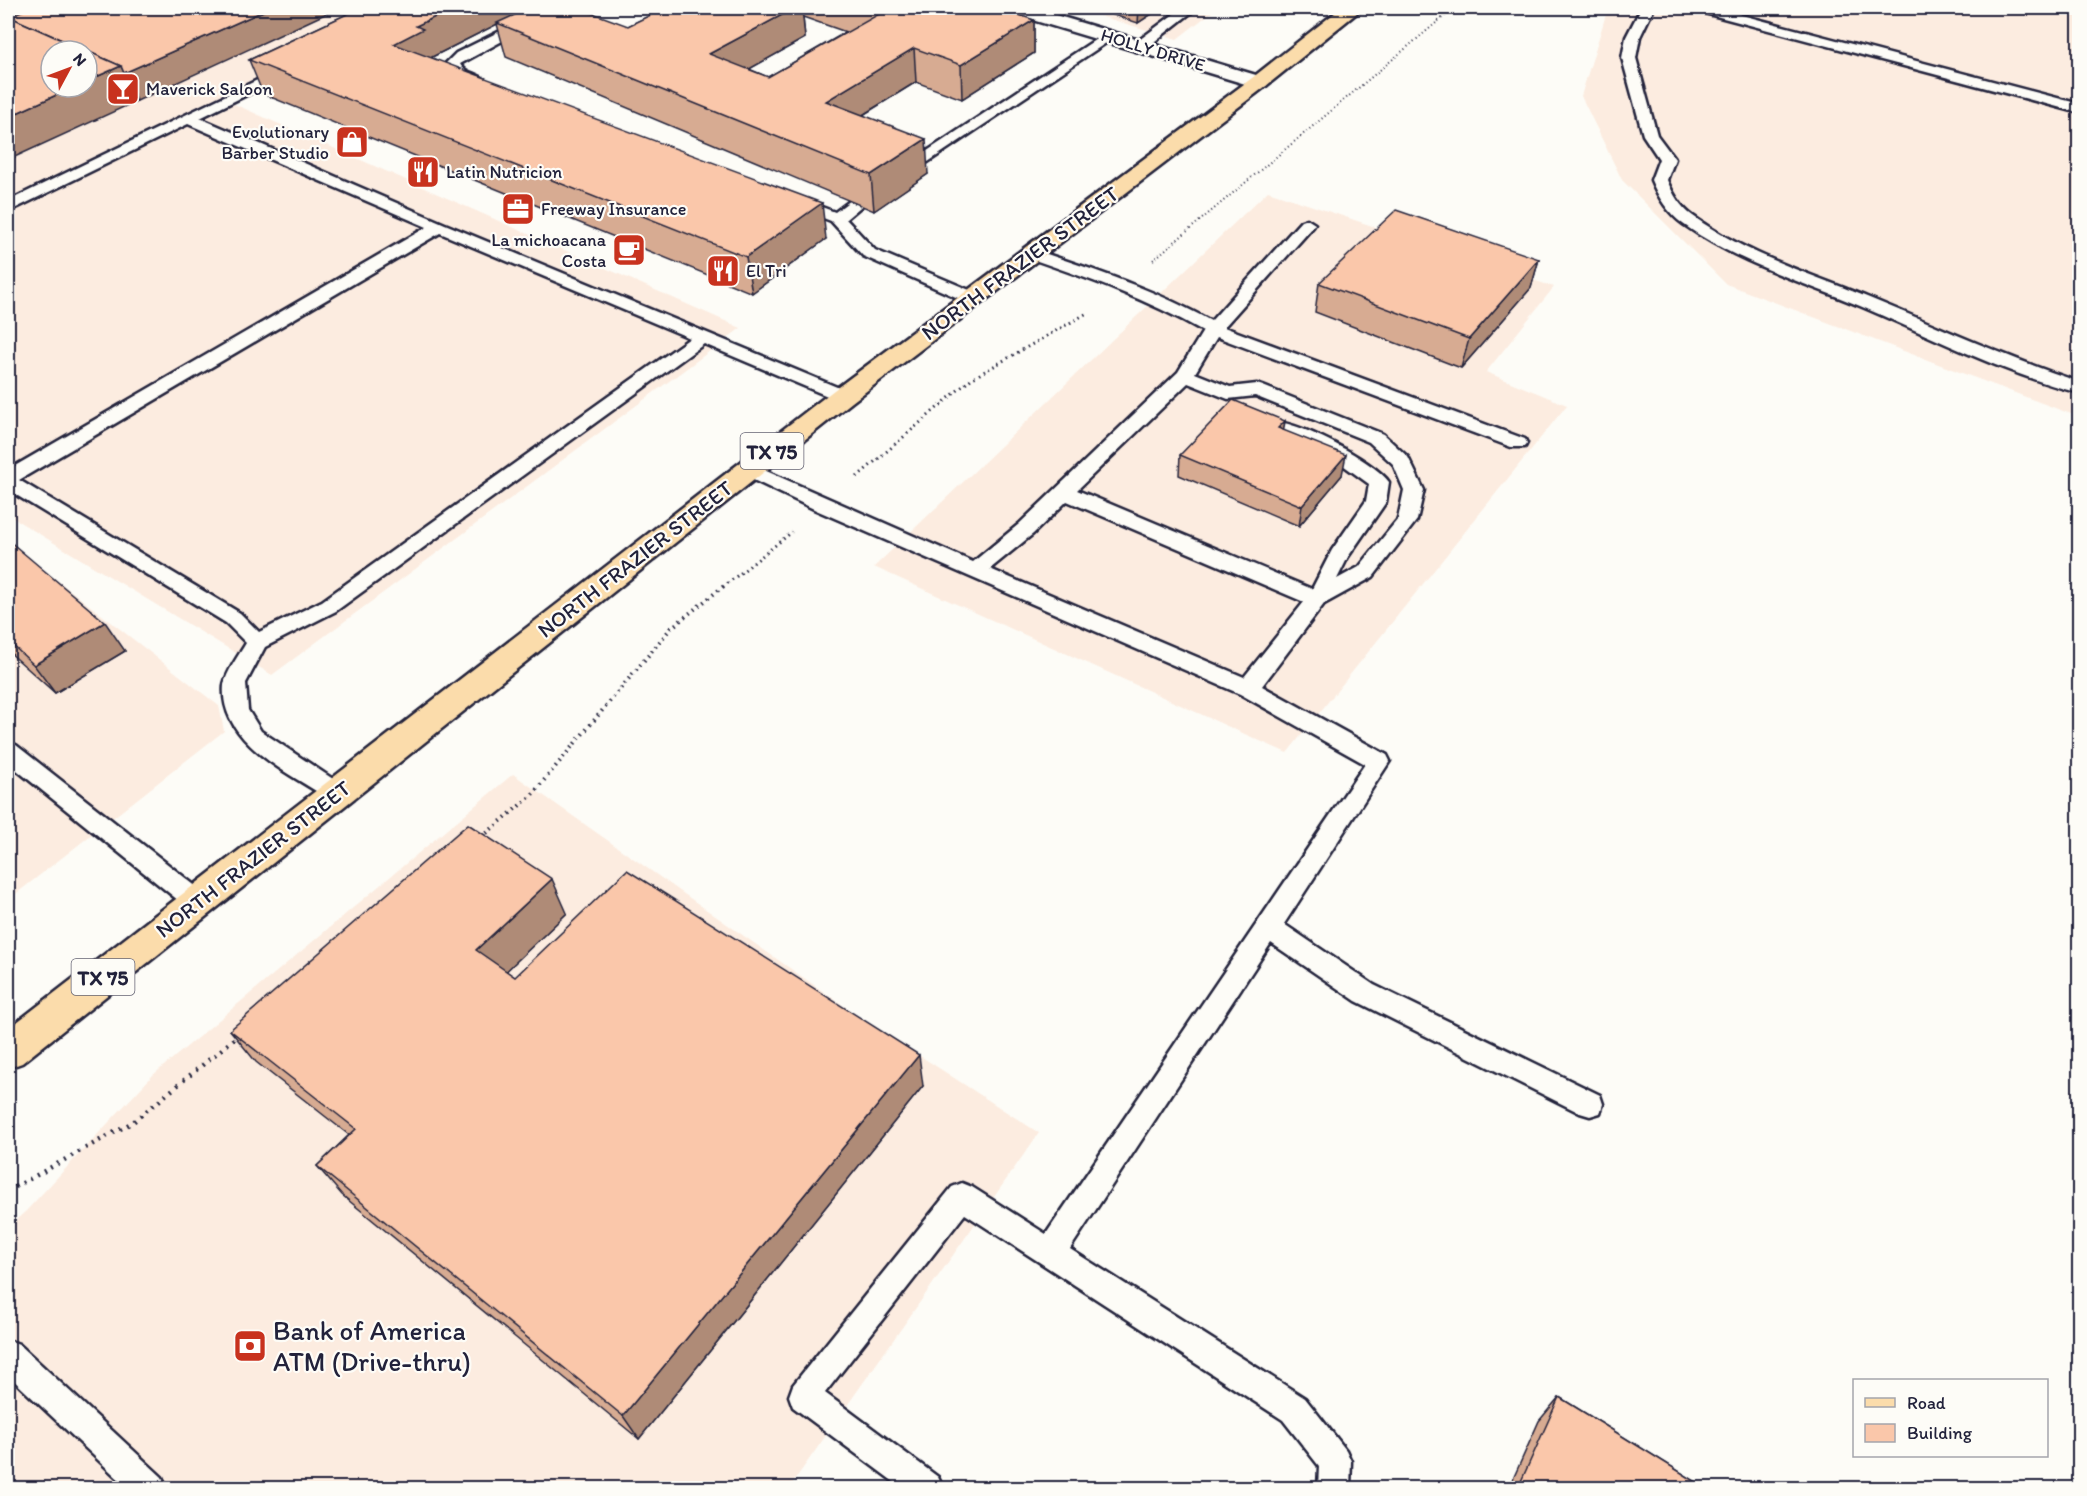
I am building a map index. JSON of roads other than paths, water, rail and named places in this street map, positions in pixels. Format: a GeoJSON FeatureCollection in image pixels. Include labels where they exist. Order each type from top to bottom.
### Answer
{"type":"FeatureCollection","features":[{"type":"Feature","properties":{"kind":"main road","name":"NORTH FRAZIER STREET"},"geometry":{"type":"LineString","coordinates":[[8,1051],[843,396],[1259,82],[1353,8]]}},
{"type":"Feature","properties":{"kind":"street","name":"HOLLY DRIVE"},"geometry":{"type":"LineString","coordinates":[[1013,8],[1259,82]]}},
{"type":"Feature","properties":{"kind":"lane"},"geometry":{"type":"LineString","coordinates":[[8,13],[20,8]]}},
{"type":"Feature","properties":{"kind":"lane"},"geometry":{"type":"LineString","coordinates":[[497,88],[461,74],[453,68],[453,63],[461,56],[556,8]]}},
{"type":"Feature","properties":{"kind":"lane"},"geometry":{"type":"LineString","coordinates":[[1140,46],[1190,8]]}},
{"type":"Feature","properties":{"kind":"lane"},"geometry":{"type":"LineString","coordinates":[[1647,8],[1634,38],[1629,58],[1650,135],[1667,159],[1659,180],[1667,200],[1688,219],[1730,244],[1781,268],[2031,373],[2079,388]]}},
{"type":"Feature","properties":{"kind":"lane"},"geometry":{"type":"LineString","coordinates":[[1702,8],[2079,109]]}},
{"type":"Feature","properties":{"kind":"lane"},"geometry":{"type":"LineString","coordinates":[[911,167],[1107,36]]}},
{"type":"Feature","properties":{"kind":"lane"},"geometry":{"type":"LineString","coordinates":[[8,207],[295,66]]}},
{"type":"Feature","properties":{"kind":"lane"},"geometry":{"type":"LineString","coordinates":[[188,118],[439,227],[843,396]]}},
{"type":"Feature","properties":{"kind":"lane"},"geometry":{"type":"LineString","coordinates":[[782,197],[837,218],[869,253],[973,298]]}},
{"type":"Feature","properties":{"kind":"lane"},"geometry":{"type":"LineString","coordinates":[[837,218],[857,203]]}},
{"type":"Feature","properties":{"kind":"lane"},"geometry":{"type":"LineString","coordinates":[[976,570],[1026,529],[1185,375],[1213,329],[1307,224]]}},
{"type":"Feature","properties":{"kind":"lane"},"geometry":{"type":"LineString","coordinates":[[257,642],[232,618],[8,480],[439,227]]}},
{"type":"Feature","properties":{"kind":"lane"},"geometry":{"type":"LineString","coordinates":[[1032,254],[1123,285],[1177,309],[1213,329],[1518,443]]}},
{"type":"Feature","properties":{"kind":"lane"},"geometry":{"type":"LineString","coordinates":[[337,793],[253,737],[237,711],[235,683],[257,642],[329,606],[703,337]]}},
{"type":"Feature","properties":{"kind":"lane"},"geometry":{"type":"LineString","coordinates":[[1185,375],[1230,401],[1257,390],[1376,438],[1401,461],[1413,490],[1407,520],[1366,572],[1317,599]]}},
{"type":"Feature","properties":{"kind":"lane"},"geometry":{"type":"LineString","coordinates":[[1248,688],[1317,599],[1339,555],[1376,502],[1379,482],[1363,466],[1328,447],[1253,418]]}},
{"type":"Feature","properties":{"kind":"lane"},"geometry":{"type":"LineString","coordinates":[[748,470],[823,505],[1248,688],[1379,761],[1052,1252]]}},
{"type":"Feature","properties":{"kind":"lane"},"geometry":{"type":"LineString","coordinates":[[1064,492],[1317,599]]}},
{"type":"Feature","properties":{"kind":"lane"},"geometry":{"type":"LineString","coordinates":[[8,751],[198,902]]}},
{"type":"Feature","properties":{"kind":"lane"},"geometry":{"type":"LineString","coordinates":[[1268,927],[1365,993],[1590,1104]]}},
{"type":"Feature","properties":{"kind":"lane"},"geometry":{"type":"LineString","coordinates":[[927,1488],[804,1396],[962,1196],[1294,1409],[1335,1461],[1335,1488]]}},
{"type":"Feature","properties":{"kind":"lane"},"geometry":{"type":"LineString","coordinates":[[8,1355],[151,1488]]}},
{"type":"Feature","properties":{"kind":"place","name":"Maverick Saloon"},"geometry":{"type":"Point","coordinates":[123,89]}},
{"type":"Feature","properties":{"kind":"place","name":"Evolutionary Barber Studio"},"geometry":{"type":"Point","coordinates":[352,142]}},
{"type":"Feature","properties":{"kind":"place","name":"Latin Nutricion"},"geometry":{"type":"Point","coordinates":[423,172]}},
{"type":"Feature","properties":{"kind":"place","name":"Freeway Insurance"},"geometry":{"type":"Point","coordinates":[518,209]}},
{"type":"Feature","properties":{"kind":"place","name":"La michoacana Costa"},"geometry":{"type":"Point","coordinates":[629,250]}},
{"type":"Feature","properties":{"kind":"place","name":"El Tri"},"geometry":{"type":"Point","coordinates":[723,271]}},
{"type":"Feature","properties":{"kind":"place","name":"Bank of America ATM (Drive-thru)"},"geometry":{"type":"Point","coordinates":[250,1346]}}]}
